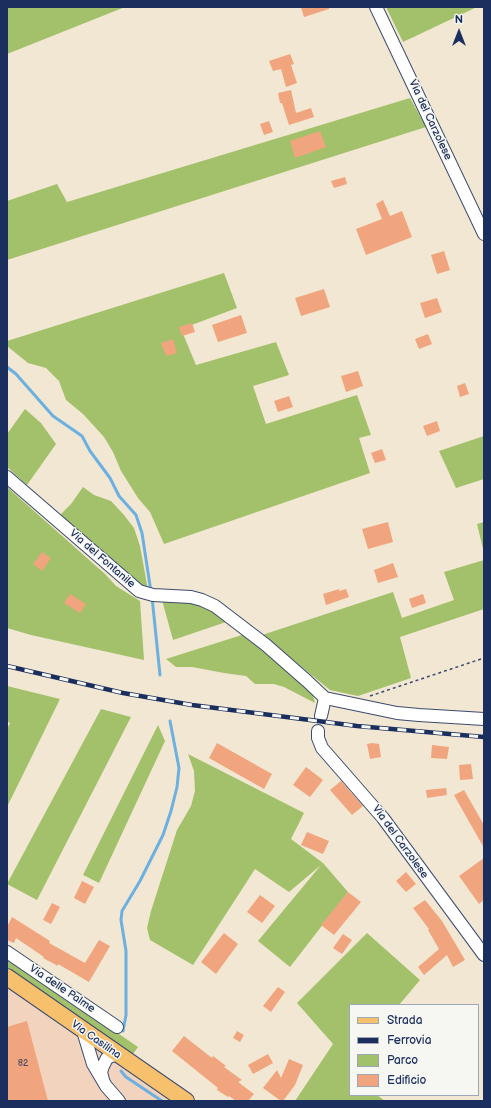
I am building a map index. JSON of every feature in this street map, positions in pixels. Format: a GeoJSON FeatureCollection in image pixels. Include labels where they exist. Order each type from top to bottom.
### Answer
{"type":"FeatureCollection","features":[{"type":"Feature","properties":{"kind":"main road","name":"Via Casilina"},"geometry":{"type":"LineString","coordinates":[[7,977],[83,1031],[109,1052],[186,1101]]}},
{"type":"Feature","properties":{"kind":"street","name":"Via del Carzolese"},"geometry":{"type":"LineString","coordinates":[[376,7],[484,234]]}},
{"type":"Feature","properties":{"kind":"street","name":"Via del Fontanile"},"geometry":{"type":"LineString","coordinates":[[7,477],[142,593],[160,596],[191,597],[215,606],[266,645],[324,698]]}},
{"type":"Feature","properties":{"kind":"street"},"geometry":{"type":"LineString","coordinates":[[321,716],[324,698],[410,714],[484,719]]}},
{"type":"Feature","properties":{"kind":"street","name":"Via del Carzolese"},"geometry":{"type":"LineString","coordinates":[[318,731],[318,738],[322,748],[380,814],[484,955]]}},
{"type":"Feature","properties":{"kind":"street","name":"Via delle Palme"},"geometry":{"type":"LineString","coordinates":[[7,952],[117,1026]]}},
{"type":"Feature","properties":{"kind":"street"},"geometry":{"type":"LineString","coordinates":[[83,1031],[93,1064],[103,1081],[119,1101]]}},
{"type":"Feature","properties":{"kind":"street"},"geometry":{"type":"LineString","coordinates":[[90,1056],[91,1049],[96,1044],[109,1052],[101,1072],[103,1081]]}},
{"type":"Feature","properties":{"kind":"path"},"geometry":{"type":"LineString","coordinates":[[349,703],[484,658]]}},
{"type":"Feature","properties":{"kind":"shaded area"},"geometry":{"type":"Polygon","coordinates":[[[7,985],[167,1095],[168,1101],[7,1101],[7,985]]]}},
{"type":"Feature","properties":{"kind":"green space"},"geometry":{"type":"Polygon","coordinates":[[[7,7],[125,7],[7,54],[7,7]]]}},
{"type":"Feature","properties":{"kind":"green space"},"geometry":{"type":"Polygon","coordinates":[[[386,7],[477,7],[403,42],[386,7]]]}},
{"type":"Feature","properties":{"kind":"green space"},"geometry":{"type":"Polygon","coordinates":[[[410,98],[426,127],[7,260],[7,201],[57,184],[67,202],[410,98]]]}},
{"type":"Feature","properties":{"kind":"green space"},"geometry":{"type":"Polygon","coordinates":[[[224,273],[237,308],[181,329],[196,365],[276,342],[289,375],[253,386],[266,424],[357,395],[371,435],[359,438],[370,473],[164,544],[150,512],[138,498],[121,471],[113,452],[104,437],[83,414],[66,400],[59,381],[46,368],[28,363],[7,346],[7,341],[224,273]]]}},
{"type":"Feature","properties":{"kind":"green space"},"geometry":{"type":"Polygon","coordinates":[[[25,409],[41,423],[56,444],[27,485],[7,467],[7,434],[25,409]]]}},
{"type":"Feature","properties":{"kind":"green space"},"geometry":{"type":"Polygon","coordinates":[[[484,436],[484,479],[456,488],[439,451],[484,436]]]}},
{"type":"Feature","properties":{"kind":"green space"},"geometry":{"type":"Polygon","coordinates":[[[7,487],[105,574],[116,586],[140,601],[144,660],[31,635],[7,628],[7,487]]]}},
{"type":"Feature","properties":{"kind":"green space"},"geometry":{"type":"Polygon","coordinates":[[[83,487],[94,495],[111,501],[134,528],[140,546],[148,590],[137,584],[60,515],[71,504],[83,487]]]}},
{"type":"Feature","properties":{"kind":"green space"},"geometry":{"type":"Polygon","coordinates":[[[484,522],[484,553],[477,524],[484,522]]]}},
{"type":"Feature","properties":{"kind":"green space"},"geometry":{"type":"Polygon","coordinates":[[[484,560],[484,609],[400,637],[411,678],[358,696],[330,690],[262,635],[393,592],[402,618],[454,600],[444,572],[484,560]]]}},
{"type":"Feature","properties":{"kind":"green space"},"geometry":{"type":"Polygon","coordinates":[[[162,600],[178,600],[206,606],[229,621],[173,640],[162,600]]]}},
{"type":"Feature","properties":{"kind":"green space"},"geometry":{"type":"Polygon","coordinates":[[[245,634],[298,680],[313,695],[315,703],[284,687],[274,684],[255,684],[246,676],[192,667],[176,667],[166,659],[245,634]]]}},
{"type":"Feature","properties":{"kind":"green space"},"geometry":{"type":"Polygon","coordinates":[[[7,686],[60,699],[7,807],[7,729],[10,723],[7,721],[7,686]]]}},
{"type":"Feature","properties":{"kind":"green space"},"geometry":{"type":"Polygon","coordinates":[[[101,709],[131,717],[37,900],[7,884],[101,709]]]}},
{"type":"Feature","properties":{"kind":"green space"},"geometry":{"type":"Polygon","coordinates":[[[158,725],[165,741],[99,883],[83,875],[158,725]]]}},
{"type":"Feature","properties":{"kind":"green space"},"geometry":{"type":"Polygon","coordinates":[[[188,754],[304,813],[291,839],[323,863],[348,892],[290,967],[258,941],[321,865],[289,892],[255,869],[193,965],[150,940],[147,928],[151,911],[177,830],[191,806],[195,791],[194,771],[188,754]]]}},
{"type":"Feature","properties":{"kind":"green space"},"geometry":{"type":"Polygon","coordinates":[[[367,933],[420,980],[400,1004],[349,1004],[349,1096],[378,1096],[385,1101],[295,1101],[333,1044],[297,1003],[367,933]]]}},
{"type":"Feature","properties":{"kind":"green space"},"geometry":{"type":"Polygon","coordinates":[[[7,957],[138,1047],[133,1054],[7,967],[7,957]]]}},
{"type":"Feature","properties":{"kind":"building"},"geometry":{"type":"Polygon","coordinates":[[[301,7],[329,7],[329,9],[304,17],[301,7]]]}},
{"type":"Feature","properties":{"kind":"building"},"geometry":{"type":"Polygon","coordinates":[[[290,54],[294,64],[291,65],[297,83],[286,87],[281,69],[273,71],[269,61],[290,54]]]}},
{"type":"Feature","properties":{"kind":"building"},"geometry":{"type":"Polygon","coordinates":[[[291,90],[296,113],[311,108],[314,117],[289,125],[282,103],[280,103],[278,93],[291,90]]]}},
{"type":"Feature","properties":{"kind":"building"},"geometry":{"type":"Polygon","coordinates":[[[269,121],[273,132],[264,135],[260,124],[269,121]]]}},
{"type":"Feature","properties":{"kind":"building"},"geometry":{"type":"Polygon","coordinates":[[[320,131],[326,147],[295,158],[290,141],[320,131]]]}},
{"type":"Feature","properties":{"kind":"building"},"geometry":{"type":"Polygon","coordinates":[[[345,177],[347,184],[334,188],[331,181],[345,177]]]}},
{"type":"Feature","properties":{"kind":"building"},"geometry":{"type":"Polygon","coordinates":[[[383,200],[390,216],[402,211],[412,237],[366,255],[356,229],[382,219],[376,204],[383,200]]]}},
{"type":"Feature","properties":{"kind":"building"},"geometry":{"type":"Polygon","coordinates":[[[444,251],[450,270],[437,274],[431,255],[444,251]]]}},
{"type":"Feature","properties":{"kind":"building"},"geometry":{"type":"Polygon","coordinates":[[[324,289],[330,307],[301,316],[295,298],[324,289]]]}},
{"type":"Feature","properties":{"kind":"building"},"geometry":{"type":"Polygon","coordinates":[[[437,298],[442,312],[425,318],[420,303],[437,298]]]}},
{"type":"Feature","properties":{"kind":"building"},"geometry":{"type":"Polygon","coordinates":[[[241,315],[247,333],[218,342],[212,325],[241,315]]]}},
{"type":"Feature","properties":{"kind":"building"},"geometry":{"type":"Polygon","coordinates":[[[192,323],[195,332],[182,336],[179,327],[192,323]]]}},
{"type":"Feature","properties":{"kind":"building"},"geometry":{"type":"Polygon","coordinates":[[[428,334],[432,344],[419,349],[415,339],[428,334]]]}},
{"type":"Feature","properties":{"kind":"building"},"geometry":{"type":"Polygon","coordinates":[[[173,339],[177,353],[166,356],[161,343],[173,339]]]}},
{"type":"Feature","properties":{"kind":"building"},"geometry":{"type":"Polygon","coordinates":[[[358,371],[363,386],[346,392],[341,376],[358,371]]]}},
{"type":"Feature","properties":{"kind":"building"},"geometry":{"type":"Polygon","coordinates":[[[465,383],[469,394],[460,397],[457,386],[465,383]]]}},
{"type":"Feature","properties":{"kind":"building"},"geometry":{"type":"Polygon","coordinates":[[[289,396],[293,407],[278,412],[274,401],[289,396]]]}},
{"type":"Feature","properties":{"kind":"building"},"geometry":{"type":"Polygon","coordinates":[[[437,421],[440,431],[427,436],[423,426],[437,421]]]}},
{"type":"Feature","properties":{"kind":"building"},"geometry":{"type":"Polygon","coordinates":[[[382,449],[386,460],[375,463],[371,453],[382,449]]]}},
{"type":"Feature","properties":{"kind":"building"},"geometry":{"type":"Polygon","coordinates":[[[388,522],[393,542],[368,549],[362,529],[388,522]]]}},
{"type":"Feature","properties":{"kind":"building"},"geometry":{"type":"Polygon","coordinates":[[[42,552],[51,558],[42,571],[33,564],[42,552]]]}},
{"type":"Feature","properties":{"kind":"building"},"geometry":{"type":"Polygon","coordinates":[[[393,563],[398,577],[378,583],[374,570],[393,563]]]}},
{"type":"Feature","properties":{"kind":"building"},"geometry":{"type":"Polygon","coordinates":[[[339,589],[339,591],[346,589],[349,597],[326,605],[323,594],[339,589]]]}},
{"type":"Feature","properties":{"kind":"building"},"geometry":{"type":"Polygon","coordinates":[[[70,594],[86,604],[80,613],[64,603],[70,594]]]}},
{"type":"Feature","properties":{"kind":"building"},"geometry":{"type":"Polygon","coordinates":[[[423,594],[426,603],[412,608],[409,599],[423,594]]]}},
{"type":"Feature","properties":{"kind":"building"},"geometry":{"type":"Polygon","coordinates":[[[217,743],[272,774],[264,789],[209,758],[217,743]]]}},
{"type":"Feature","properties":{"kind":"building"},"geometry":{"type":"Polygon","coordinates":[[[367,744],[379,744],[381,757],[370,759],[367,744]]]}},
{"type":"Feature","properties":{"kind":"building"},"geometry":{"type":"Polygon","coordinates":[[[432,745],[449,747],[447,759],[431,758],[432,745]]]}},
{"type":"Feature","properties":{"kind":"building"},"geometry":{"type":"Polygon","coordinates":[[[471,764],[473,779],[460,780],[459,765],[471,764]]]}},
{"type":"Feature","properties":{"kind":"building"},"geometry":{"type":"Polygon","coordinates":[[[306,767],[323,780],[310,797],[293,785],[306,767]]]}},
{"type":"Feature","properties":{"kind":"building"},"geometry":{"type":"Polygon","coordinates":[[[341,781],[363,806],[352,815],[330,790],[341,781]]]}},
{"type":"Feature","properties":{"kind":"building"},"geometry":{"type":"Polygon","coordinates":[[[446,788],[447,795],[427,798],[426,790],[446,788]]]}},
{"type":"Feature","properties":{"kind":"building"},"geometry":{"type":"Polygon","coordinates":[[[464,790],[484,825],[484,848],[454,795],[464,790]]]}},
{"type":"Feature","properties":{"kind":"building"},"geometry":{"type":"Polygon","coordinates":[[[307,832],[329,841],[323,854],[301,845],[307,832]]]}},
{"type":"Feature","properties":{"kind":"building"},"geometry":{"type":"Polygon","coordinates":[[[484,858],[484,900],[479,904],[459,876],[484,858]]]}},
{"type":"Feature","properties":{"kind":"building"},"geometry":{"type":"Polygon","coordinates":[[[406,872],[416,884],[406,892],[396,881],[406,872]]]}},
{"type":"Feature","properties":{"kind":"building"},"geometry":{"type":"Polygon","coordinates":[[[82,881],[94,887],[85,904],[74,898],[82,881]]]}},
{"type":"Feature","properties":{"kind":"building"},"geometry":{"type":"Polygon","coordinates":[[[348,892],[361,902],[334,935],[321,925],[348,892]]]}},
{"type":"Feature","properties":{"kind":"building"},"geometry":{"type":"Polygon","coordinates":[[[260,895],[275,906],[262,923],[247,912],[260,895]]]}},
{"type":"Feature","properties":{"kind":"building"},"geometry":{"type":"Polygon","coordinates":[[[425,900],[442,921],[465,960],[453,967],[447,955],[424,975],[418,967],[439,949],[428,930],[429,929],[413,908],[425,900]]]}},
{"type":"Feature","properties":{"kind":"building"},"geometry":{"type":"Polygon","coordinates":[[[52,903],[60,907],[51,924],[43,920],[52,903]]]}},
{"type":"Feature","properties":{"kind":"building"},"geometry":{"type":"Polygon","coordinates":[[[12,917],[50,941],[49,943],[85,963],[99,940],[110,946],[89,982],[58,964],[58,966],[43,958],[44,957],[16,938],[14,943],[7,940],[7,927],[12,917]]]}},
{"type":"Feature","properties":{"kind":"building"},"geometry":{"type":"Polygon","coordinates":[[[224,933],[238,944],[216,974],[201,962],[224,933]]]}},
{"type":"Feature","properties":{"kind":"building"},"geometry":{"type":"Polygon","coordinates":[[[343,934],[352,940],[342,954],[333,948],[343,934]]]}},
{"type":"Feature","properties":{"kind":"building"},"geometry":{"type":"Polygon","coordinates":[[[278,987],[285,992],[271,1012],[263,1006],[278,987]]]}},
{"type":"Feature","properties":{"kind":"building"},"geometry":{"type":"Polygon","coordinates":[[[27,1021],[48,1101],[7,1101],[7,1027],[27,1021]]]}},
{"type":"Feature","properties":{"kind":"building"},"geometry":{"type":"Polygon","coordinates":[[[237,1031],[244,1035],[240,1042],[233,1038],[237,1031]]]}},
{"type":"Feature","properties":{"kind":"building"},"geometry":{"type":"Polygon","coordinates":[[[184,1036],[212,1058],[213,1056],[226,1066],[224,1067],[242,1080],[238,1082],[254,1094],[248,1101],[236,1101],[217,1090],[218,1088],[172,1051],[184,1036]]]}},
{"type":"Feature","properties":{"kind":"building"},"geometry":{"type":"Polygon","coordinates":[[[268,1054],[273,1063],[253,1074],[248,1065],[268,1054]]]}},
{"type":"Feature","properties":{"kind":"building"},"geometry":{"type":"Polygon","coordinates":[[[289,1059],[303,1065],[295,1085],[283,1101],[281,1101],[263,1088],[277,1070],[281,1078],[289,1059]]]}},
{"type":"Feature","properties":{"kind":"waterway"},"geometry":{"type":"LineString","coordinates":[[7,367],[16,374],[53,416],[82,436],[90,451],[110,478],[119,496],[136,515],[142,533],[151,592]]}},
{"type":"Feature","properties":{"kind":"waterway"},"geometry":{"type":"LineString","coordinates":[[152,597],[160,675]]}},
{"type":"Feature","properties":{"kind":"waterway"},"geometry":{"type":"LineString","coordinates":[[123,1031],[126,1015],[126,951],[121,920],[122,911],[140,881],[163,835],[171,811],[177,787],[179,768],[170,721]]}},
{"type":"Feature","properties":{"kind":"waterway"},"geometry":{"type":"LineString","coordinates":[[121,1071],[126,1077],[162,1101]]}},
{"type":"Feature","properties":{"kind":"railway"},"geometry":{"type":"LineString","coordinates":[[7,666],[123,693],[192,705],[357,726],[484,737]]}}]}
